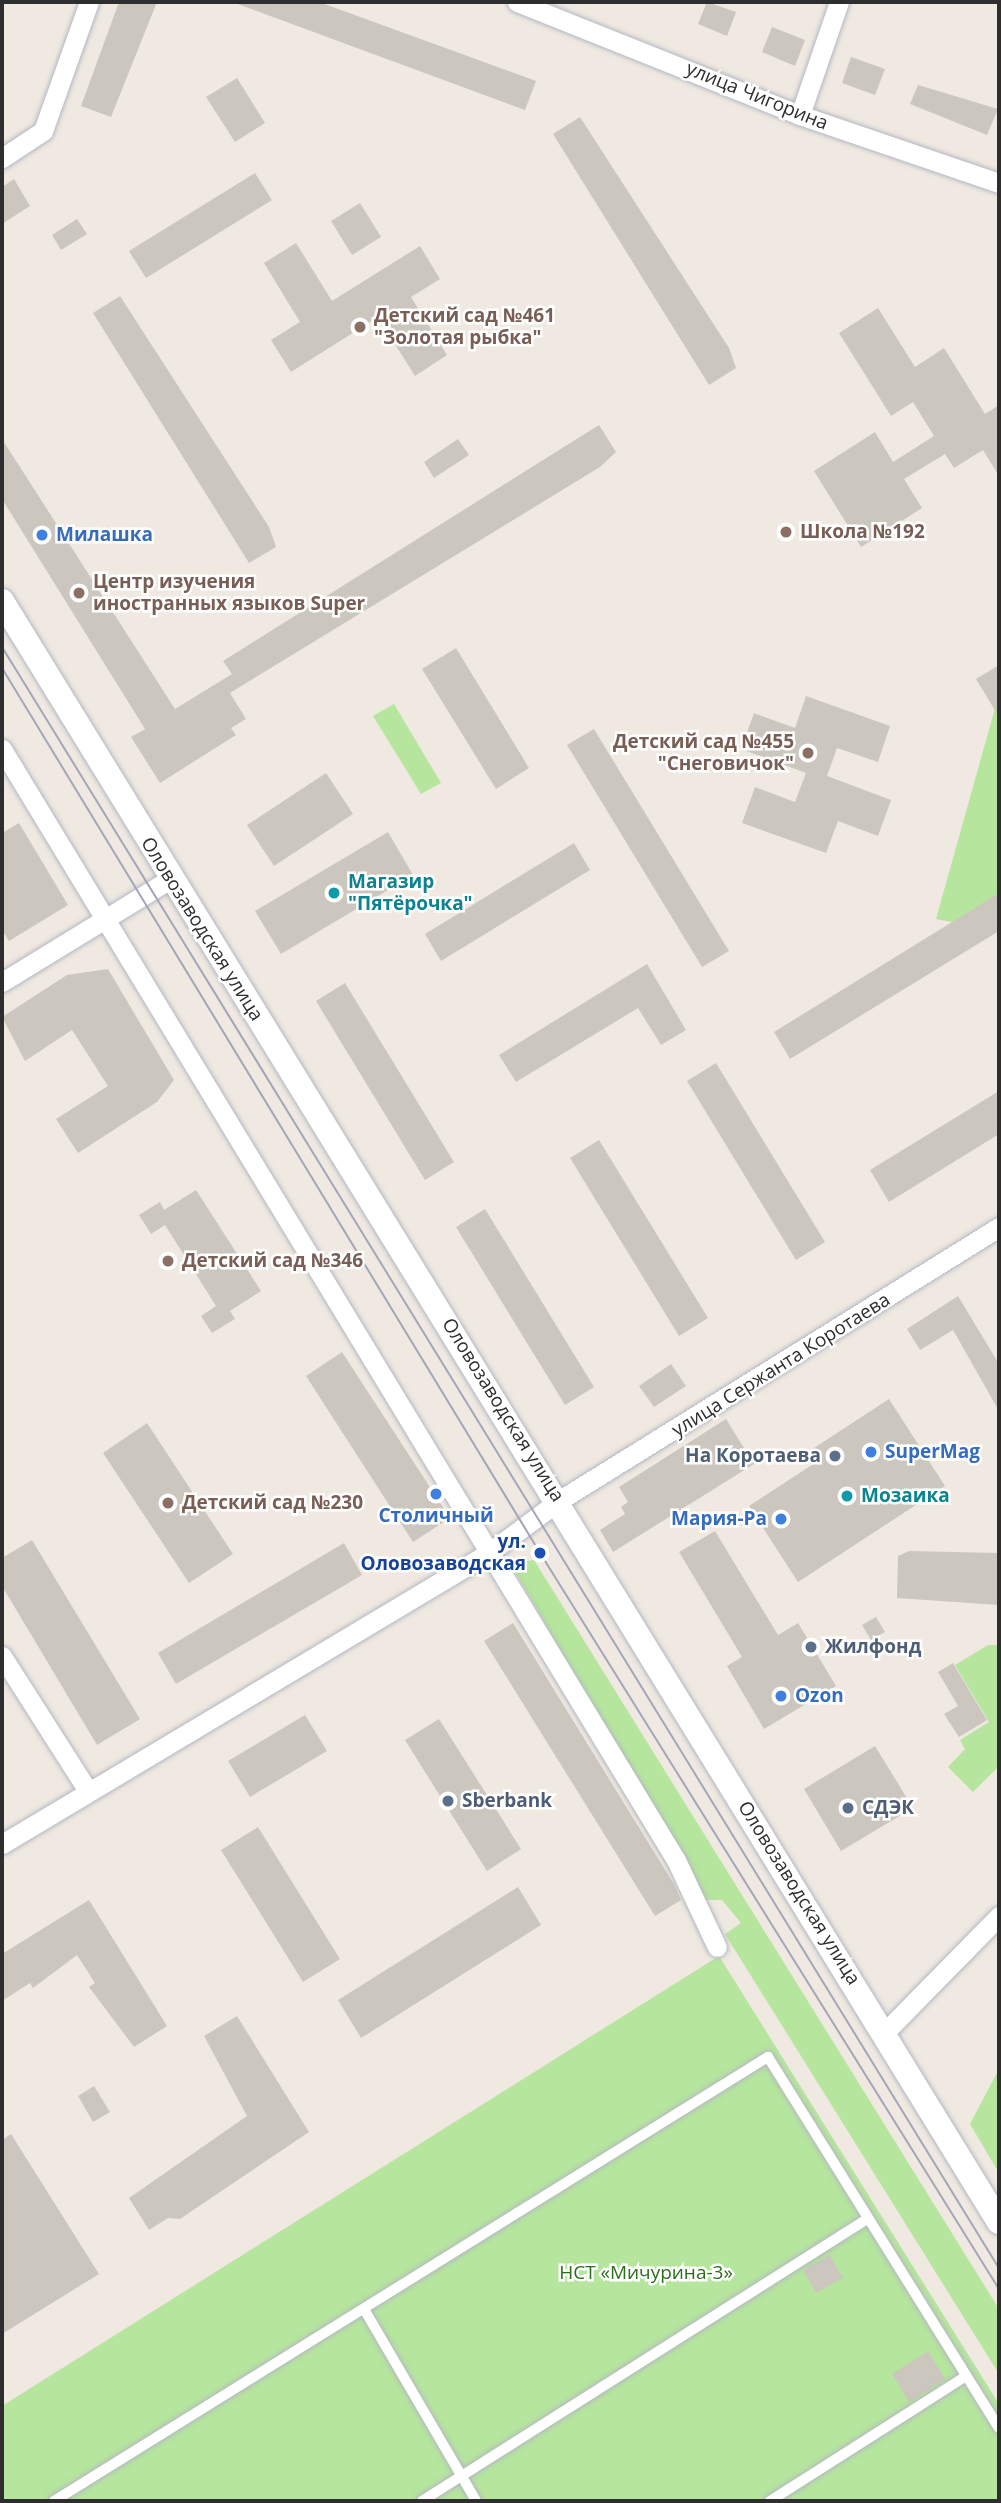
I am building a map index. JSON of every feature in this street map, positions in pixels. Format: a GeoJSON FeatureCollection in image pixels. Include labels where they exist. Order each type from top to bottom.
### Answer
{"type":"FeatureCollection","features":[{"type":"Feature","properties":{"kind":"street"},"geometry":{"type":"LineString","coordinates":[[2,158],[43,131],[89,2]]}},
{"type":"Feature","properties":{"kind":"street","name":"улица Чигорина"},"geometry":{"type":"LineString","coordinates":[[517,2],[800,115],[999,183]]}},
{"type":"Feature","properties":{"kind":"street"},"geometry":{"type":"LineString","coordinates":[[800,115],[839,2]]}},
{"type":"Feature","properties":{"kind":"street","name":"Оловозаводская улица"},"geometry":{"type":"LineString","coordinates":[[2,601],[170,879],[560,1500],[999,2221]]}},
{"type":"Feature","properties":{"kind":"street"},"geometry":{"type":"LineString","coordinates":[[2,749],[487,1554],[676,1860],[717,1947]]}},
{"type":"Feature","properties":{"kind":"street"},"geometry":{"type":"LineString","coordinates":[[2,982],[170,879]]}},
{"type":"Feature","properties":{"kind":"street","name":"улица Сержанта Коротаева"},"geometry":{"type":"LineString","coordinates":[[2,1844],[487,1554],[560,1500],[999,1227]]}},
{"type":"Feature","properties":{"kind":"street"},"geometry":{"type":"LineString","coordinates":[[2,1656],[88,1791]]}},
{"type":"Feature","properties":{"kind":"street"},"geometry":{"type":"LineString","coordinates":[[885,2032],[999,1916]]}},
{"type":"Feature","properties":{"kind":"lane"},"geometry":{"type":"LineString","coordinates":[[54,2501],[768,2057],[999,2428]]}},
{"type":"Feature","properties":{"kind":"lane"},"geometry":{"type":"LineString","coordinates":[[422,2501],[867,2219]]}},
{"type":"Feature","properties":{"kind":"lane"},"geometry":{"type":"LineString","coordinates":[[364,2309],[464,2476],[476,2501]]}},
{"type":"Feature","properties":{"kind":"lane"},"geometry":{"type":"LineString","coordinates":[[770,2501],[965,2377]]}},
{"type":"Feature","properties":{"kind":"green space"},"geometry":{"type":"Polygon","coordinates":[[[999,694],[999,931],[936,919],[999,694]]]}},
{"type":"Feature","properties":{"kind":"green space"},"geometry":{"type":"Polygon","coordinates":[[[394,704],[441,783],[421,794],[373,716],[394,704]]]}},
{"type":"Feature","properties":{"kind":"green space"},"geometry":{"type":"Polygon","coordinates":[[[534,1560],[999,2309],[999,2374],[725,1934],[741,1923],[722,1900],[706,1900],[510,1563],[534,1560]]]}},
{"type":"Feature","properties":{"kind":"green space"},"geometry":{"type":"Polygon","coordinates":[[[988,1645],[999,1645],[999,1766],[973,1792],[948,1767],[965,1749],[960,1740],[989,1722],[955,1665],[988,1645]]]}},
{"type":"Feature","properties":{"kind":"green space","name":"НСТ «Мичурина-3»"},"geometry":{"type":"Polygon","coordinates":[[[719,1956],[999,2404],[999,2501],[2,2501],[2,2406],[719,1956]]]}},
{"type":"Feature","properties":{"kind":"green space"},"geometry":{"type":"Polygon","coordinates":[[[999,2069],[999,2173],[970,2124],[999,2069]]]}},
{"type":"Feature","properties":{"kind":"building"},"geometry":{"type":"Polygon","coordinates":[[[119,2],[157,2],[111,117],[81,106],[119,2]]]}},
{"type":"Feature","properties":{"kind":"building"},"geometry":{"type":"Polygon","coordinates":[[[232,2],[319,2],[536,81],[525,110],[232,2]]]}},
{"type":"Feature","properties":{"kind":"building"},"geometry":{"type":"Polygon","coordinates":[[[707,2],[736,12],[727,36],[698,24],[707,2]]]}},
{"type":"Feature","properties":{"kind":"building"},"geometry":{"type":"Polygon","coordinates":[[[772,27],[805,40],[795,66],[762,52],[772,27]]]}},
{"type":"Feature","properties":{"kind":"building"},"geometry":{"type":"Polygon","coordinates":[[[851,57],[885,69],[875,95],[842,83],[851,57]]]}},
{"type":"Feature","properties":{"kind":"building"},"geometry":{"type":"Polygon","coordinates":[[[237,78],[265,123],[235,142],[206,97],[237,78]]]}},
{"type":"Feature","properties":{"kind":"building"},"geometry":{"type":"Polygon","coordinates":[[[918,85],[998,109],[987,135],[910,104],[918,85]]]}},
{"type":"Feature","properties":{"kind":"building"},"geometry":{"type":"Polygon","coordinates":[[[580,117],[729,348],[736,368],[709,385],[553,134],[580,117]]]}},
{"type":"Feature","properties":{"kind":"building"},"geometry":{"type":"Polygon","coordinates":[[[255,173],[272,200],[146,278],[129,251],[255,173]]]}},
{"type":"Feature","properties":{"kind":"building"},"geometry":{"type":"Polygon","coordinates":[[[14,179],[30,206],[2,224],[2,187],[14,179]]]}},
{"type":"Feature","properties":{"kind":"building"},"geometry":{"type":"Polygon","coordinates":[[[360,203],[381,237],[352,255],[331,221],[360,203]]]}},
{"type":"Feature","properties":{"kind":"building"},"geometry":{"type":"Polygon","coordinates":[[[77,219],[87,234],[61,250],[52,235],[77,219]]]}},
{"type":"Feature","properties":{"kind":"building"},"geometry":{"type":"Polygon","coordinates":[[[296,243],[332,301],[420,246],[440,279],[411,297],[447,355],[415,376],[378,317],[291,372],[271,340],[300,322],[264,263],[296,243]]]}},
{"type":"Feature","properties":{"kind":"building"},"geometry":{"type":"Polygon","coordinates":[[[120,296],[269,527],[276,547],[249,563],[93,313],[120,296]]]}},
{"type":"Feature","properties":{"kind":"building"},"geometry":{"type":"Polygon","coordinates":[[[878,308],[915,367],[944,348],[985,414],[999,405],[999,476],[983,450],[954,468],[945,454],[904,479],[922,508],[861,547],[814,471],[875,432],[893,462],[934,436],[913,402],[891,416],[839,333],[878,308]]]}},
{"type":"Feature","properties":{"kind":"building"},"geometry":{"type":"Polygon","coordinates":[[[599,425],[616,452],[600,467],[230,693],[246,719],[231,728],[236,735],[160,783],[131,737],[145,729],[2,499],[2,439],[175,709],[232,674],[223,661],[599,425]]]}},
{"type":"Feature","properties":{"kind":"building"},"geometry":{"type":"Polygon","coordinates":[[[458,439],[469,455],[434,478],[424,462],[458,439]]]}},
{"type":"Feature","properties":{"kind":"building"},"geometry":{"type":"Polygon","coordinates":[[[456,648],[529,768],[496,789],[422,669],[456,648]]]}},
{"type":"Feature","properties":{"kind":"building"},"geometry":{"type":"Polygon","coordinates":[[[999,665],[999,717],[976,679],[999,665]]]}},
{"type":"Feature","properties":{"kind":"building"},"geometry":{"type":"Polygon","coordinates":[[[806,696],[890,726],[878,762],[837,748],[827,776],[891,800],[878,836],[838,821],[826,853],[742,823],[755,787],[795,802],[806,773],[741,749],[754,713],[795,728],[806,696]]]}},
{"type":"Feature","properties":{"kind":"building"},"geometry":{"type":"Polygon","coordinates":[[[594,729],[729,951],[702,967],[567,745],[594,729]]]}},
{"type":"Feature","properties":{"kind":"building"},"geometry":{"type":"Polygon","coordinates":[[[326,773],[353,814],[274,866],[247,825],[326,773]]]}},
{"type":"Feature","properties":{"kind":"building"},"geometry":{"type":"Polygon","coordinates":[[[19,823],[68,905],[9,941],[2,930],[2,833],[19,823]]]}},
{"type":"Feature","properties":{"kind":"building","name":"Магазир \"Пятёрочка\""},"geometry":{"type":"Polygon","coordinates":[[[388,832],[413,875],[281,954],[255,911],[388,832]]]}},
{"type":"Feature","properties":{"kind":"building"},"geometry":{"type":"Polygon","coordinates":[[[574,843],[590,870],[441,961],[425,934],[574,843]]]}},
{"type":"Feature","properties":{"kind":"building"},"geometry":{"type":"Polygon","coordinates":[[[999,893],[999,931],[790,1059],[774,1032],[999,893]]]}},
{"type":"Feature","properties":{"kind":"building"},"geometry":{"type":"Polygon","coordinates":[[[647,964],[686,1030],[661,1045],[638,1008],[516,1082],[499,1055],[647,964]]]}},
{"type":"Feature","properties":{"kind":"building"},"geometry":{"type":"Polygon","coordinates":[[[108,969],[174,1080],[157,1102],[78,1153],[56,1119],[108,1086],[72,1030],[25,1061],[2,1017],[67,975],[108,969]]]}},
{"type":"Feature","properties":{"kind":"building"},"geometry":{"type":"Polygon","coordinates":[[[345,983],[454,1162],[425,1180],[316,1001],[345,983]]]}},
{"type":"Feature","properties":{"kind":"building"},"geometry":{"type":"Polygon","coordinates":[[[716,1063],[825,1242],[796,1260],[687,1081],[716,1063]]]}},
{"type":"Feature","properties":{"kind":"building"},"geometry":{"type":"Polygon","coordinates":[[[999,1091],[999,1134],[889,1202],[870,1170],[999,1091]]]}},
{"type":"Feature","properties":{"kind":"building"},"geometry":{"type":"Polygon","coordinates":[[[599,1140],[708,1318],[679,1336],[570,1158],[599,1140]]]}},
{"type":"Feature","properties":{"kind":"building"},"geometry":{"type":"Polygon","coordinates":[[[196,1190],[261,1291],[230,1311],[235,1319],[212,1333],[201,1316],[216,1306],[165,1225],[151,1234],[139,1215],[160,1202],[164,1210],[196,1190]]]}},
{"type":"Feature","properties":{"kind":"building"},"geometry":{"type":"Polygon","coordinates":[[[485,1209],[594,1387],[565,1405],[456,1227],[485,1209]]]}},
{"type":"Feature","properties":{"kind":"building"},"geometry":{"type":"Polygon","coordinates":[[[958,1296],[999,1364],[999,1411],[953,1330],[920,1350],[907,1329],[958,1296]]]}},
{"type":"Feature","properties":{"kind":"building"},"geometry":{"type":"Polygon","coordinates":[[[342,1352],[450,1518],[413,1542],[306,1376],[342,1352]]]}},
{"type":"Feature","properties":{"kind":"building"},"geometry":{"type":"Polygon","coordinates":[[[671,1364],[686,1386],[654,1407],[639,1386],[671,1364]]]}},
{"type":"Feature","properties":{"kind":"building","name":"Мозаика"},"geometry":{"type":"Polygon","coordinates":[[[889,1399],[945,1486],[798,1582],[749,1506],[818,1461],[811,1450],[889,1399]]]}},
{"type":"Feature","properties":{"kind":"building"},"geometry":{"type":"Polygon","coordinates":[[[726,1419],[754,1464],[613,1552],[600,1530],[625,1514],[621,1507],[628,1502],[619,1487],[726,1419]]]}},
{"type":"Feature","properties":{"kind":"building","name":"Детский сад №230"},"geometry":{"type":"Polygon","coordinates":[[[147,1423],[233,1554],[189,1583],[103,1453],[147,1423]]]}},
{"type":"Feature","properties":{"kind":"building"},"geometry":{"type":"Polygon","coordinates":[[[715,1531],[778,1635],[798,1623],[836,1686],[764,1729],[727,1666],[742,1657],[679,1552],[715,1531]]]}},
{"type":"Feature","properties":{"kind":"building"},"geometry":{"type":"Polygon","coordinates":[[[32,1540],[140,1719],[97,1745],[2,1586],[2,1558],[32,1540]]]}},
{"type":"Feature","properties":{"kind":"building"},"geometry":{"type":"Polygon","coordinates":[[[344,1543],[362,1575],[176,1684],[158,1653],[344,1543]]]}},
{"type":"Feature","properties":{"kind":"building"},"geometry":{"type":"Polygon","coordinates":[[[909,1551],[999,1553],[999,1605],[897,1598],[898,1556],[909,1551]]]}},
{"type":"Feature","properties":{"kind":"building"},"geometry":{"type":"Polygon","coordinates":[[[876,1617],[885,1632],[871,1640],[862,1625],[876,1617]]]}},
{"type":"Feature","properties":{"kind":"building"},"geometry":{"type":"Polygon","coordinates":[[[513,1623],[675,1886],[681,1900],[655,1916],[484,1641],[513,1623]]]}},
{"type":"Feature","properties":{"kind":"building"},"geometry":{"type":"Polygon","coordinates":[[[953,1663],[987,1720],[959,1737],[944,1714],[958,1706],[938,1672],[953,1663]]]}},
{"type":"Feature","properties":{"kind":"building"},"geometry":{"type":"Polygon","coordinates":[[[305,1715],[327,1751],[250,1797],[228,1761],[305,1715]]]}},
{"type":"Feature","properties":{"kind":"building"},"geometry":{"type":"Polygon","coordinates":[[[439,1719],[521,1849],[487,1871],[405,1740],[439,1719]]]}},
{"type":"Feature","properties":{"kind":"building"},"geometry":{"type":"Polygon","coordinates":[[[875,1746],[913,1808],[841,1851],[804,1789],[875,1746]]]}},
{"type":"Feature","properties":{"kind":"building"},"geometry":{"type":"Polygon","coordinates":[[[258,1827],[340,1959],[303,1982],[221,1850],[258,1827]]]}},
{"type":"Feature","properties":{"kind":"building"},"geometry":{"type":"Polygon","coordinates":[[[518,1887],[541,1925],[361,2038],[338,2000],[518,1887]]]}},
{"type":"Feature","properties":{"kind":"building"},"geometry":{"type":"Polygon","coordinates":[[[89,1900],[167,2026],[134,2047],[89,1987],[95,1983],[77,1955],[33,1988],[30,1983],[2,2001],[2,1954],[89,1900]]]}},
{"type":"Feature","properties":{"kind":"building"},"geometry":{"type":"Polygon","coordinates":[[[237,2016],[309,2132],[180,2219],[168,2218],[149,2230],[129,2198],[247,2116],[204,2036],[237,2016]]]}},
{"type":"Feature","properties":{"kind":"building"},"geometry":{"type":"Polygon","coordinates":[[[94,2086],[110,2112],[93,2122],[78,2096],[94,2086]]]}},
{"type":"Feature","properties":{"kind":"building"},"geometry":{"type":"Polygon","coordinates":[[[11,2134],[99,2274],[2,2334],[2,2140],[11,2134]]]}},
{"type":"Feature","properties":{"kind":"building"},"geometry":{"type":"Polygon","coordinates":[[[830,2255],[843,2278],[816,2293],[803,2270],[830,2255]]]}},
{"type":"Feature","properties":{"kind":"building"},"geometry":{"type":"Polygon","coordinates":[[[928,2351],[945,2379],[909,2402],[892,2374],[928,2351]]]}},
{"type":"Feature","properties":{"kind":"tram line"},"geometry":{"type":"LineString","coordinates":[[2,647],[999,2268]]}},
{"type":"Feature","properties":{"kind":"tram line"},"geometry":{"type":"LineString","coordinates":[[2,668],[540,1553],[999,2289]]}},
{"type":"Feature","properties":{"kind":"place","name":"Детский сад №461 \"Золотая рыбка\""},"geometry":{"type":"Point","coordinates":[360,327]}},
{"type":"Feature","properties":{"kind":"place","name":"Школа №192"},"geometry":{"type":"Point","coordinates":[786,532]}},
{"type":"Feature","properties":{"kind":"place","name":"Милашка"},"geometry":{"type":"Point","coordinates":[42,535]}},
{"type":"Feature","properties":{"kind":"place","name":"Центр изучения иностранных языков Super"},"geometry":{"type":"Point","coordinates":[79,593]}},
{"type":"Feature","properties":{"kind":"place","name":"Детский сад №455 \"Снеговичок\""},"geometry":{"type":"Point","coordinates":[808,753]}},
{"type":"Feature","properties":{"kind":"place","name":"Магазир \"Пятёрочка\""},"geometry":{"type":"Point","coordinates":[334,893]}},
{"type":"Feature","properties":{"kind":"place","name":"Детский сад №346"},"geometry":{"type":"Point","coordinates":[168,1261]}},
{"type":"Feature","properties":{"kind":"place","name":"SuperMag"},"geometry":{"type":"Point","coordinates":[871,1452]}},
{"type":"Feature","properties":{"kind":"place","name":"На Коротаева"},"geometry":{"type":"Point","coordinates":[835,1456]}},
{"type":"Feature","properties":{"kind":"place","name":"Столичный"},"geometry":{"type":"Point","coordinates":[436,1494]}},
{"type":"Feature","properties":{"kind":"place","name":"Мозаика"},"geometry":{"type":"Point","coordinates":[847,1496]}},
{"type":"Feature","properties":{"kind":"place","name":"Детский сад №230"},"geometry":{"type":"Point","coordinates":[168,1503]}},
{"type":"Feature","properties":{"kind":"place","name":"Мария-Ра"},"geometry":{"type":"Point","coordinates":[781,1519]}},
{"type":"Feature","properties":{"kind":"place","name":"ул. Оловозаводская"},"geometry":{"type":"Point","coordinates":[540,1553]}},
{"type":"Feature","properties":{"kind":"place","name":"Жилфонд"},"geometry":{"type":"Point","coordinates":[811,1647]}},
{"type":"Feature","properties":{"kind":"place","name":"Ozon"},"geometry":{"type":"Point","coordinates":[781,1696]}},
{"type":"Feature","properties":{"kind":"place","name":"Sberbank"},"geometry":{"type":"Point","coordinates":[448,1801]}},
{"type":"Feature","properties":{"kind":"place","name":"СДЭК"},"geometry":{"type":"Point","coordinates":[848,1808]}}]}
